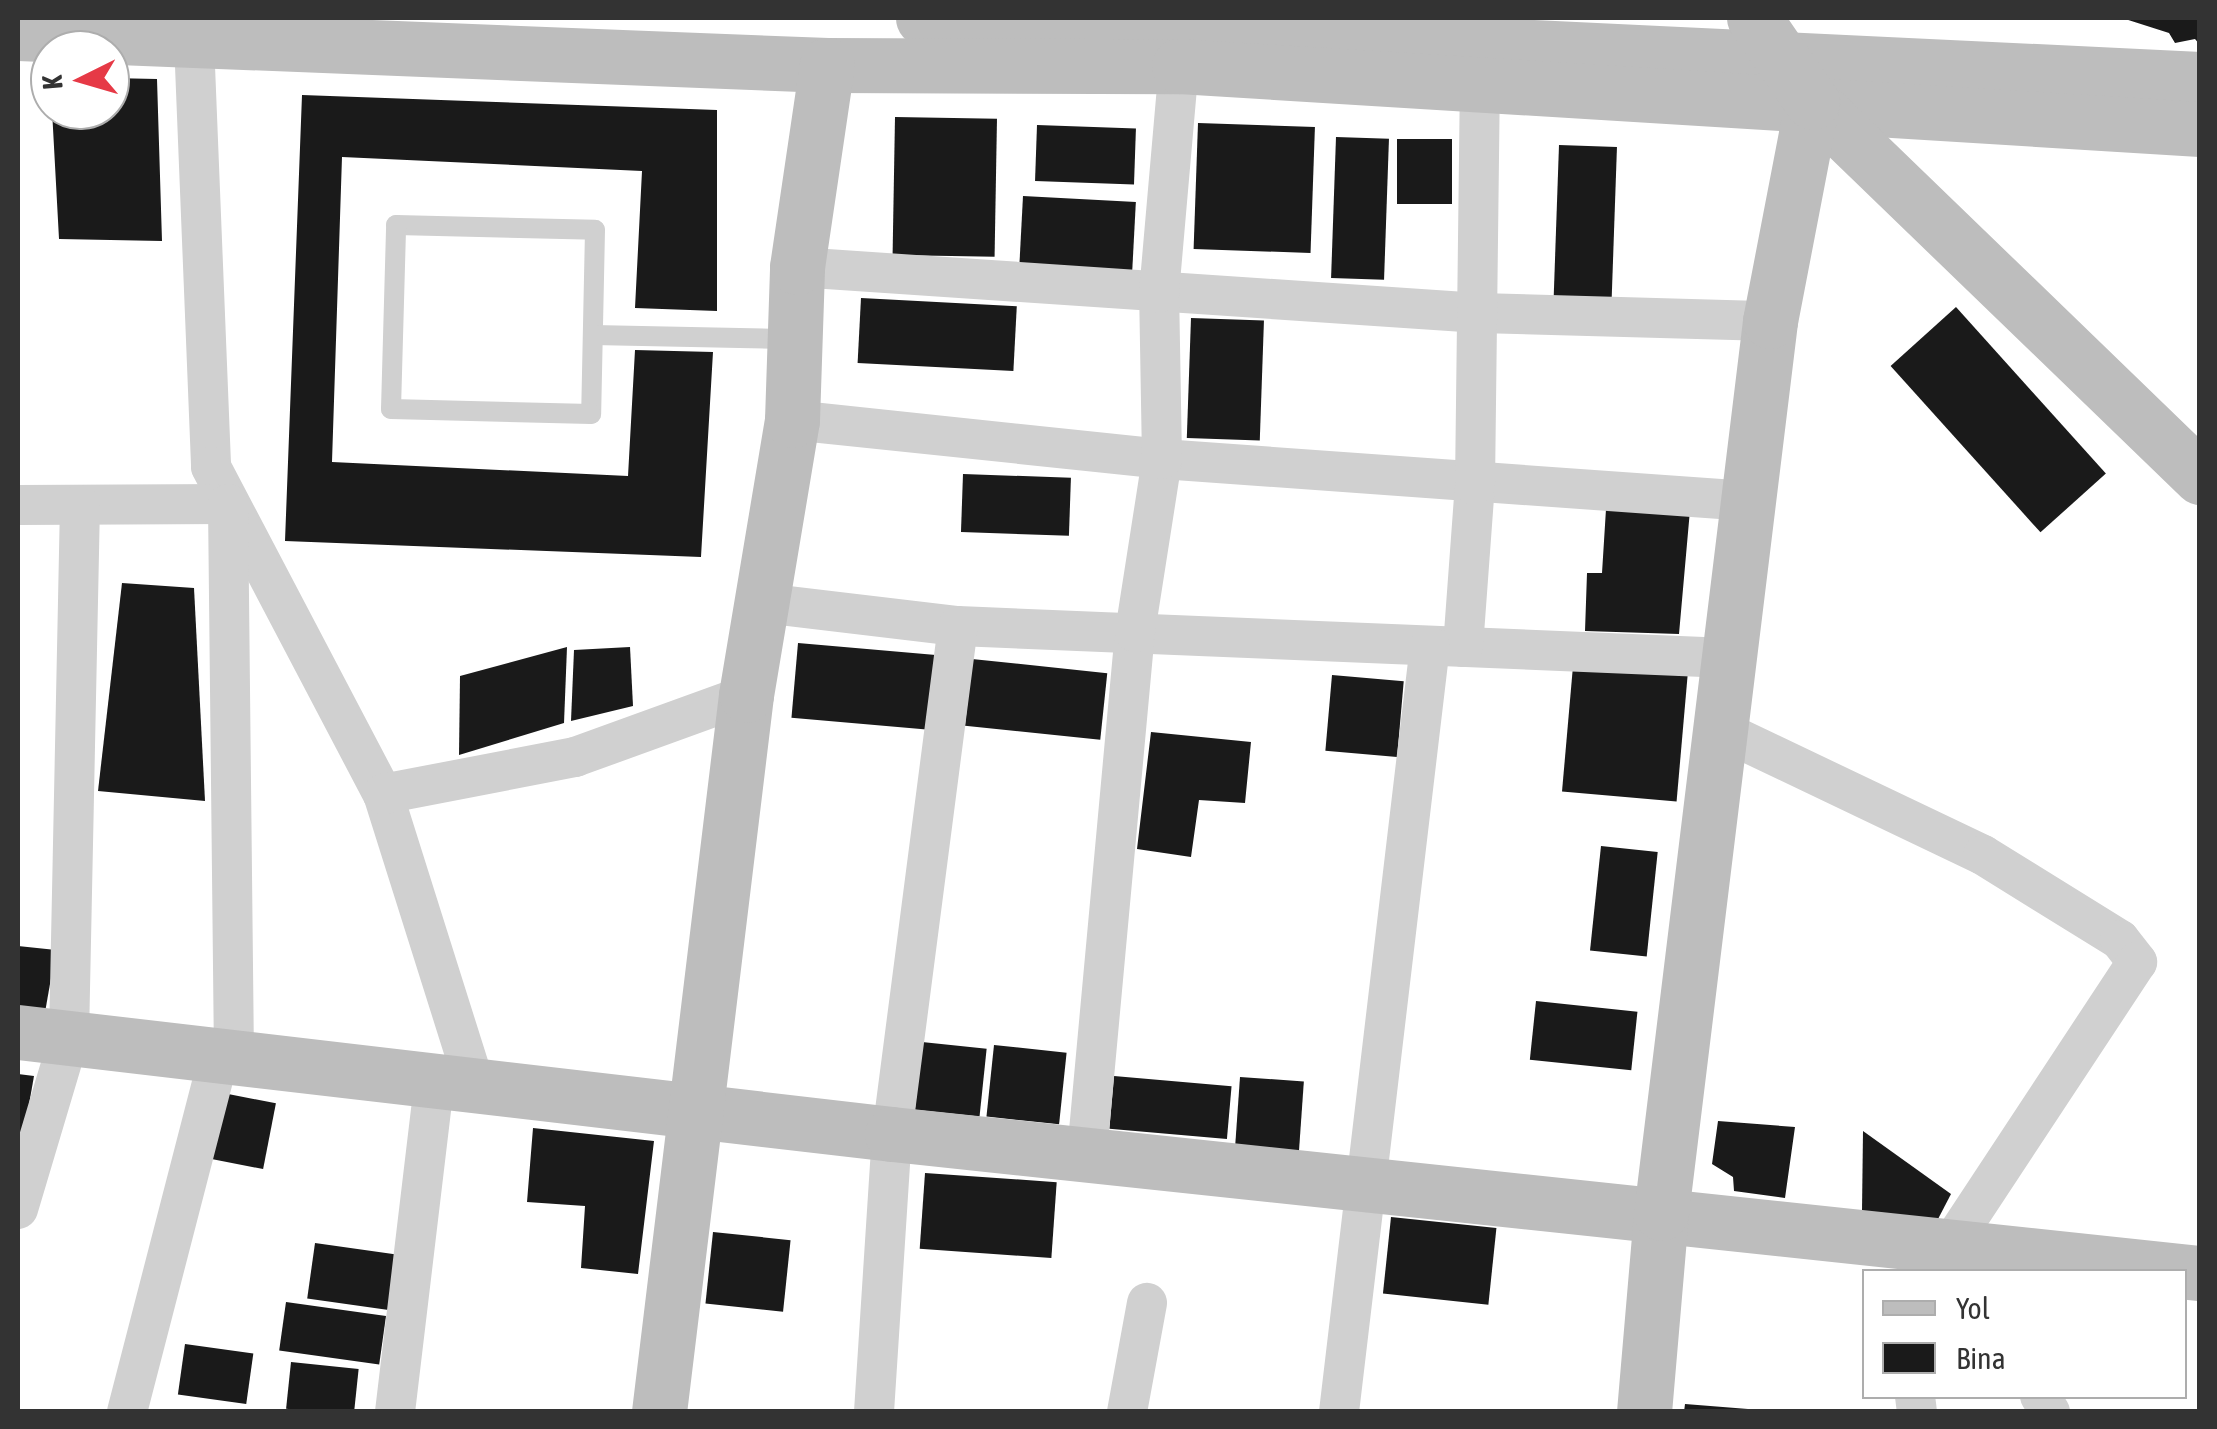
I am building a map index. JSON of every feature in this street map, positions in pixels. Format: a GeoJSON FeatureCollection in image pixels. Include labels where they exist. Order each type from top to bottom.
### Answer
{"type":"FeatureCollection","features":[{"type":"Feature","properties":{"kind":"street"},"geometry":{"type":"LineString","coordinates":[[923,18],[1059,36],[1178,37],[1463,29],[1784,58],[2200,79]]}},
{"type":"Feature","properties":{"kind":"street"},"geometry":{"type":"LineString","coordinates":[[18,33],[192,29],[827,65],[1059,36]]}},
{"type":"Feature","properties":{"kind":"street"},"geometry":{"type":"LineString","coordinates":[[192,29],[210,467],[383,794],[455,1081],[394,1412]]}},
{"type":"Feature","properties":{"kind":"street"},"geometry":{"type":"LineString","coordinates":[[1178,37],[1480,86],[1784,58],[2200,129]]}},
{"type":"Feature","properties":{"kind":"street"},"geometry":{"type":"LineString","coordinates":[[1087,1153],[1134,632],[1162,459],[1159,293],[1178,37]]}},
{"type":"Feature","properties":{"kind":"street"},"geometry":{"type":"LineString","coordinates":[[1644,1412],[1661,1212],[1770,321],[1784,58]]}},
{"type":"Feature","properties":{"kind":"street"},"geometry":{"type":"LineString","coordinates":[[1784,58],[2200,476]]}},
{"type":"Feature","properties":{"kind":"street"},"geometry":{"type":"LineString","coordinates":[[659,1412],[746,695],[792,420],[797,267],[827,65]]}},
{"type":"Feature","properties":{"kind":"street"},"geometry":{"type":"LineString","coordinates":[[1339,1412],[1366,1182],[1446,646],[1475,485],[1480,86]]}},
{"type":"Feature","properties":{"kind":"street"},"geometry":{"type":"LineString","coordinates":[[797,267],[1479,313],[1770,321]]}},
{"type":"Feature","properties":{"kind":"street"},"geometry":{"type":"LineString","coordinates":[[792,420],[1162,459],[1475,485],[1748,501]]}},
{"type":"Feature","properties":{"kind":"street"},"geometry":{"type":"LineString","coordinates":[[18,505],[228,504]]}},
{"type":"Feature","properties":{"kind":"street"},"geometry":{"type":"LineString","coordinates":[[127,1412],[226,1059],[228,504]]}},
{"type":"Feature","properties":{"kind":"street"},"geometry":{"type":"LineString","coordinates":[[18,1209],[43,1035],[80,505]]}},
{"type":"Feature","properties":{"kind":"street"},"geometry":{"type":"LineString","coordinates":[[764,603],[958,626],[1728,658]]}},
{"type":"Feature","properties":{"kind":"street"},"geometry":{"type":"LineString","coordinates":[[874,1412],[892,1134],[958,626]]}},
{"type":"Feature","properties":{"kind":"street"},"geometry":{"type":"LineString","coordinates":[[383,794],[575,757],[746,695]]}},
{"type":"Feature","properties":{"kind":"street"},"geometry":{"type":"LineString","coordinates":[[1721,730],[1983,856],[2120,940],[2137,962],[1944,1264]]}},
{"type":"Feature","properties":{"kind":"street"},"geometry":{"type":"LineString","coordinates":[[43,1035],[226,1059],[694,1106],[892,1134],[1661,1212],[1944,1264],[2104,1269]]}},
{"type":"Feature","properties":{"kind":"street"},"geometry":{"type":"LineString","coordinates":[[1128,1412],[1148,1303]]}},
{"type":"Feature","properties":{"kind":"lane"},"geometry":{"type":"LineString","coordinates":[[396,225],[595,230],[592,335],[591,414],[391,409],[396,225]]}},
{"type":"Feature","properties":{"kind":"lane"},"geometry":{"type":"LineString","coordinates":[[592,335],[794,340]]}},
{"type":"Feature","properties":{"kind":"building"},"geometry":{"type":"Polygon","coordinates":[[[2122,18],[2200,18],[2200,45],[2195,39],[2175,43],[2169,33],[2122,18]]]}},
{"type":"Feature","properties":{"kind":"building"},"geometry":{"type":"Polygon","coordinates":[[[130,78],[157,79],[162,241],[59,239],[53,130],[130,130],[130,78]]]}},
{"type":"Feature","properties":{"kind":"building"},"geometry":{"type":"Polygon","coordinates":[[[302,95],[717,110],[717,311],[635,308],[642,171],[342,157],[332,462],[628,476],[635,350],[713,352],[701,557],[285,541],[302,95]]]}},
{"type":"Feature","properties":{"kind":"building"},"geometry":{"type":"Polygon","coordinates":[[[895,117],[997,119],[995,257],[893,255],[895,117]]]}},
{"type":"Feature","properties":{"kind":"building"},"geometry":{"type":"Polygon","coordinates":[[[1198,123],[1315,127],[1311,253],[1194,249],[1198,123]]]}},
{"type":"Feature","properties":{"kind":"building"},"geometry":{"type":"Polygon","coordinates":[[[1037,125],[1136,128],[1134,184],[1035,181],[1037,125]]]}},
{"type":"Feature","properties":{"kind":"building"},"geometry":{"type":"Polygon","coordinates":[[[1336,137],[1389,139],[1384,280],[1331,278],[1336,137]]]}},
{"type":"Feature","properties":{"kind":"building"},"geometry":{"type":"Polygon","coordinates":[[[1397,139],[1452,139],[1452,204],[1397,204],[1397,139]]]}},
{"type":"Feature","properties":{"kind":"building"},"geometry":{"type":"Polygon","coordinates":[[[1559,145],[1617,147],[1612,298],[1554,296],[1559,145]]]}},
{"type":"Feature","properties":{"kind":"building"},"geometry":{"type":"Polygon","coordinates":[[[1023,196],[1136,202],[1132,276],[1019,270],[1023,196]]]}},
{"type":"Feature","properties":{"kind":"building"},"geometry":{"type":"Polygon","coordinates":[[[861,298],[1017,306],[1013,371],[858,363],[861,298]]]}},
{"type":"Feature","properties":{"kind":"building"},"geometry":{"type":"Polygon","coordinates":[[[1956,307],[2106,473],[2040,532],[1891,366],[1956,307]]]}},
{"type":"Feature","properties":{"kind":"building"},"geometry":{"type":"Polygon","coordinates":[[[1191,318],[1264,321],[1260,440],[1187,438],[1191,318]]]}},
{"type":"Feature","properties":{"kind":"building"},"geometry":{"type":"Polygon","coordinates":[[[963,474],[1071,478],[1069,536],[961,532],[963,474]]]}},
{"type":"Feature","properties":{"kind":"building"},"geometry":{"type":"Polygon","coordinates":[[[1606,509],[1690,510],[1679,634],[1585,631],[1587,573],[1602,573],[1606,509]]]}},
{"type":"Feature","properties":{"kind":"building"},"geometry":{"type":"Polygon","coordinates":[[[122,583],[194,588],[205,801],[98,791],[122,583]]]}},
{"type":"Feature","properties":{"kind":"building"},"geometry":{"type":"Polygon","coordinates":[[[798,643],[944,656],[938,731],[791,718],[798,643]]]}},
{"type":"Feature","properties":{"kind":"building"},"geometry":{"type":"Polygon","coordinates":[[[567,647],[564,723],[459,755],[460,676],[567,647]]]}},
{"type":"Feature","properties":{"kind":"building"},"geometry":{"type":"Polygon","coordinates":[[[630,647],[633,706],[571,721],[574,650],[630,647]]]}},
{"type":"Feature","properties":{"kind":"building"},"geometry":{"type":"Polygon","coordinates":[[[972,659],[1107,673],[1100,740],[965,726],[972,659]]]}},
{"type":"Feature","properties":{"kind":"building"},"geometry":{"type":"Polygon","coordinates":[[[1573,666],[1688,676],[1677,802],[1562,792],[1573,666]]]}},
{"type":"Feature","properties":{"kind":"building"},"geometry":{"type":"Polygon","coordinates":[[[1332,675],[1404,681],[1397,757],[1325,751],[1332,675]]]}},
{"type":"Feature","properties":{"kind":"building"},"geometry":{"type":"Polygon","coordinates":[[[1151,732],[1251,742],[1245,803],[1199,800],[1191,857],[1137,849],[1151,732]]]}},
{"type":"Feature","properties":{"kind":"building"},"geometry":{"type":"Polygon","coordinates":[[[1601,846],[1658,852],[1647,956],[1590,950],[1601,846]]]}},
{"type":"Feature","properties":{"kind":"building"},"geometry":{"type":"Polygon","coordinates":[[[18,946],[56,950],[44,1018],[18,1014],[18,946]]]}},
{"type":"Feature","properties":{"kind":"building"},"geometry":{"type":"Polygon","coordinates":[[[1536,1001],[1637,1012],[1631,1070],[1530,1060],[1536,1001]]]}},
{"type":"Feature","properties":{"kind":"building"},"geometry":{"type":"Polygon","coordinates":[[[922,1042],[987,1049],[980,1116],[915,1110],[922,1042]]]}},
{"type":"Feature","properties":{"kind":"building"},"geometry":{"type":"Polygon","coordinates":[[[994,1045],[1067,1053],[1059,1124],[986,1117],[994,1045]]]}},
{"type":"Feature","properties":{"kind":"building"},"geometry":{"type":"Polygon","coordinates":[[[18,1074],[34,1076],[24,1133],[18,1132],[18,1074]]]}},
{"type":"Feature","properties":{"kind":"building"},"geometry":{"type":"Polygon","coordinates":[[[1114,1076],[1232,1086],[1227,1139],[1109,1129],[1114,1076]]]}},
{"type":"Feature","properties":{"kind":"building"},"geometry":{"type":"Polygon","coordinates":[[[1240,1077],[1304,1081],[1299,1151],[1235,1147],[1240,1077]]]}},
{"type":"Feature","properties":{"kind":"building"},"geometry":{"type":"Polygon","coordinates":[[[218,1092],[276,1103],[263,1169],[205,1158],[218,1092]]]}},
{"type":"Feature","properties":{"kind":"building"},"geometry":{"type":"Polygon","coordinates":[[[1718,1121],[1795,1127],[1785,1198],[1734,1191],[1733,1177],[1712,1164],[1718,1121]]]}},
{"type":"Feature","properties":{"kind":"building"},"geometry":{"type":"Polygon","coordinates":[[[533,1128],[654,1141],[638,1274],[581,1268],[585,1206],[527,1202],[533,1128]]]}},
{"type":"Feature","properties":{"kind":"building"},"geometry":{"type":"Polygon","coordinates":[[[1863,1131],[1951,1194],[1937,1221],[1862,1211],[1863,1131]]]}},
{"type":"Feature","properties":{"kind":"building"},"geometry":{"type":"Polygon","coordinates":[[[925,1173],[1057,1182],[1051,1258],[920,1249],[925,1173]]]}},
{"type":"Feature","properties":{"kind":"building"},"geometry":{"type":"Polygon","coordinates":[[[1391,1217],[1496,1228],[1488,1305],[1383,1294],[1391,1217]]]}},
{"type":"Feature","properties":{"kind":"building"},"geometry":{"type":"Polygon","coordinates":[[[713,1232],[791,1240],[783,1312],[705,1304],[713,1232]]]}},
{"type":"Feature","properties":{"kind":"building"},"geometry":{"type":"Polygon","coordinates":[[[315,1243],[398,1255],[390,1310],[307,1298],[315,1243]]]}},
{"type":"Feature","properties":{"kind":"building"},"geometry":{"type":"Polygon","coordinates":[[[286,1302],[386,1316],[379,1365],[279,1351],[286,1302]]]}},
{"type":"Feature","properties":{"kind":"building"},"geometry":{"type":"Polygon","coordinates":[[[185,1344],[253,1354],[246,1404],[178,1395],[185,1344]]]}},
{"type":"Feature","properties":{"kind":"building"},"geometry":{"type":"Polygon","coordinates":[[[291,1362],[359,1369],[354,1412],[286,1409],[291,1362]]]}},
{"type":"Feature","properties":{"kind":"building"},"geometry":{"type":"Polygon","coordinates":[[[1685,1404],[1748,1409],[1748,1412],[1684,1412],[1685,1404]]]}}]}
